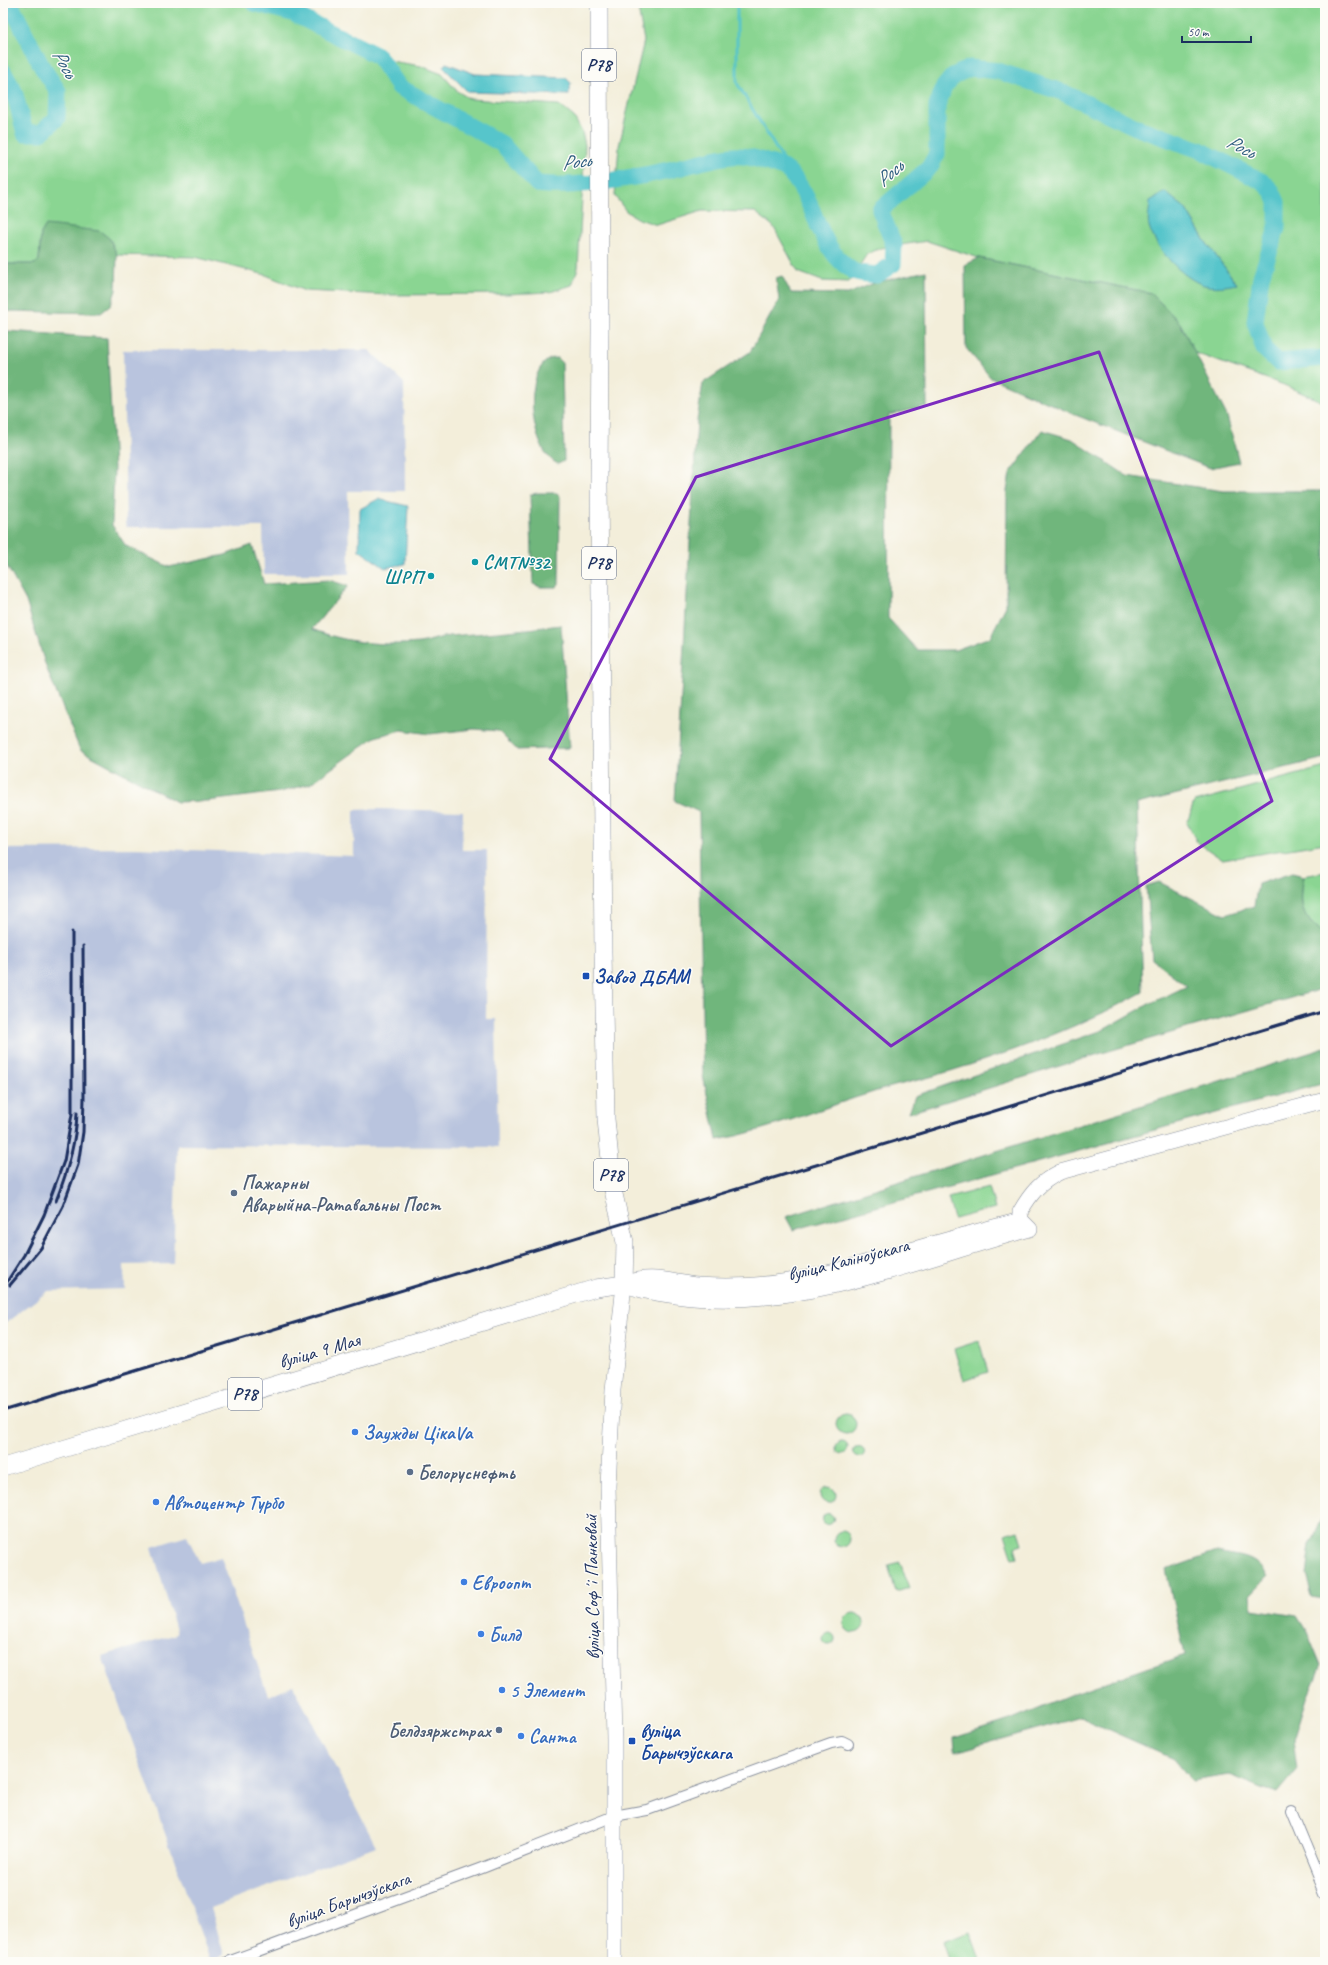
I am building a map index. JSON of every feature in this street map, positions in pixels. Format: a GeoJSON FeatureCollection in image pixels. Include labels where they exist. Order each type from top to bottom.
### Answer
{"type":"FeatureCollection","features":[{"type":"Feature","properties":{"kind":"main road","name":"Р78"},"geometry":{"type":"LineString","coordinates":[[599,3],[599,488],[602,952],[606,1111],[613,1190],[625,1242],[624,1284]]}},
{"type":"Feature","properties":{"kind":"main road","name":"вуліца 9 Мая"},"geometry":{"type":"LineString","coordinates":[[3,1467],[596,1288],[624,1284]]}},
{"type":"Feature","properties":{"kind":"street","name":"вуліца Каліноўскага"},"geometry":{"type":"LineString","coordinates":[[624,1284],[637,1290],[695,1299],[745,1300],[788,1295],[828,1288],[1026,1224],[1020,1212],[1031,1194],[1045,1180],[1060,1172],[1325,1100]]}},
{"type":"Feature","properties":{"kind":"street","name":"вуліца Софʼі Панковай"},"geometry":{"type":"LineString","coordinates":[[614,1962],[614,1739],[608,1486],[612,1390],[624,1284]]}},
{"type":"Feature","properties":{"kind":"street"},"geometry":{"type":"LineString","coordinates":[[614,1816],[646,1810],[831,1743],[842,1741],[848,1744]]}},
{"type":"Feature","properties":{"kind":"street"},"geometry":{"type":"LineString","coordinates":[[1291,1810],[1325,1892]]}},
{"type":"Feature","properties":{"kind":"street","name":"вуліца Барычэўскага"},"geometry":{"type":"LineString","coordinates":[[228,1962],[482,1868],[614,1816]]}},
{"type":"Feature","properties":{"kind":"highlighted area"},"geometry":{"type":"Polygon","coordinates":[[[1099,352],[1272,801],[891,1046],[550,759],[696,477],[1099,352]]]}},
{"type":"Feature","properties":{"kind":"shaded area"},"geometry":{"type":"Polygon","coordinates":[[[123,350],[369,350],[404,383],[405,491],[348,491],[349,574],[264,574],[263,527],[126,527],[123,350]]]}},
{"type":"Feature","properties":{"kind":"shaded area"},"geometry":{"type":"Polygon","coordinates":[[[379,809],[463,811],[462,850],[487,850],[486,1019],[496,1019],[498,1147],[177,1145],[173,1264],[124,1265],[125,1289],[48,1291],[3,1325],[3,849],[133,848],[354,856],[354,810],[379,809]]]}},
{"type":"Feature","properties":{"kind":"shaded area"},"geometry":{"type":"Polygon","coordinates":[[[187,1536],[200,1563],[221,1557],[268,1696],[293,1685],[376,1846],[211,1908],[224,1955],[210,1960],[102,1656],[177,1634],[152,1547],[187,1536]]]}},
{"type":"Feature","properties":{"kind":"green space"},"geometry":{"type":"Polygon","coordinates":[[[3,3],[243,3],[296,22],[366,57],[421,66],[442,74],[457,91],[470,99],[559,105],[574,117],[582,132],[585,145],[578,268],[572,285],[550,292],[506,294],[388,295],[305,291],[266,275],[195,257],[117,255],[110,239],[41,233],[39,260],[35,264],[3,264],[3,3]]]}},
{"type":"Feature","properties":{"kind":"green space"},"geometry":{"type":"Polygon","coordinates":[[[637,3],[1325,3],[1325,403],[1284,385],[1195,353],[1180,323],[1151,293],[979,258],[927,241],[881,248],[867,254],[849,282],[822,281],[798,272],[773,226],[755,212],[702,211],[657,225],[639,219],[626,211],[615,196],[619,146],[644,41],[637,3]],[[1185,208],[1184,273],[1237,284],[1205,241],[1185,208]]]}},
{"type":"Feature","properties":{"kind":"green space"},"geometry":{"type":"Polygon","coordinates":[[[46,225],[100,231],[110,239],[117,255],[116,290],[111,305],[101,313],[3,311],[3,264],[35,264],[39,260],[41,233],[46,225]]]}},
{"type":"Feature","properties":{"kind":"green space"},"geometry":{"type":"Polygon","coordinates":[[[979,258],[1151,293],[1180,323],[1227,416],[1239,462],[1210,468],[1078,416],[991,378],[966,348],[965,265],[979,258]]]}},
{"type":"Feature","properties":{"kind":"green space"},"geometry":{"type":"Polygon","coordinates":[[[926,271],[927,406],[889,415],[888,618],[917,650],[955,650],[990,637],[1006,606],[1007,491],[1010,473],[1042,430],[1072,439],[1127,476],[1223,491],[1325,491],[1325,758],[1137,804],[1143,992],[1119,1005],[1046,1038],[970,1065],[857,1097],[758,1130],[717,1140],[703,1076],[699,812],[675,801],[697,420],[703,383],[750,352],[779,300],[776,278],[782,276],[791,293],[848,294],[874,283],[926,271]]]}},
{"type":"Feature","properties":{"kind":"green space"},"geometry":{"type":"Polygon","coordinates":[[[8,331],[107,338],[114,468],[112,525],[126,546],[169,567],[225,555],[252,545],[264,584],[329,580],[348,586],[312,629],[338,638],[378,644],[405,644],[426,642],[449,636],[561,625],[570,748],[517,750],[498,731],[474,729],[430,734],[401,730],[375,737],[310,784],[280,792],[208,801],[177,802],[80,750],[46,667],[26,601],[3,559],[3,337],[8,331]]]}},
{"type":"Feature","properties":{"kind":"green space"},"geometry":{"type":"Polygon","coordinates":[[[557,358],[562,363],[564,461],[558,464],[549,457],[541,445],[533,414],[535,381],[540,369],[549,359],[557,358]]]}},
{"type":"Feature","properties":{"kind":"green space"},"geometry":{"type":"Polygon","coordinates":[[[537,493],[557,493],[560,496],[559,584],[556,587],[540,587],[533,584],[530,495],[537,493]]]}},
{"type":"Feature","properties":{"kind":"green space"},"geometry":{"type":"Polygon","coordinates":[[[1325,767],[1325,843],[1223,860],[1197,842],[1187,823],[1194,802],[1325,767]]]}},
{"type":"Feature","properties":{"kind":"green space"},"geometry":{"type":"Polygon","coordinates":[[[1325,872],[1325,935],[1310,922],[1306,916],[1303,909],[1302,895],[1304,876],[1325,872]]]}},
{"type":"Feature","properties":{"kind":"green space"},"geometry":{"type":"Polygon","coordinates":[[[1292,873],[1304,876],[1302,895],[1303,909],[1310,922],[1325,935],[1325,988],[1102,1053],[909,1113],[915,1096],[1103,1030],[1149,1004],[1187,986],[1152,959],[1146,886],[1159,882],[1225,915],[1254,906],[1258,884],[1292,873]]]}},
{"type":"Feature","properties":{"kind":"green space"},"geometry":{"type":"Polygon","coordinates":[[[1325,1048],[1325,1083],[793,1230],[786,1217],[1325,1048]]]}},
{"type":"Feature","properties":{"kind":"green space"},"geometry":{"type":"Polygon","coordinates":[[[989,1187],[995,1208],[954,1219],[948,1198],[989,1187]]]}},
{"type":"Feature","properties":{"kind":"green space"},"geometry":{"type":"Polygon","coordinates":[[[979,1341],[988,1372],[964,1380],[954,1349],[979,1341]]]}},
{"type":"Feature","properties":{"kind":"green space"},"geometry":{"type":"Polygon","coordinates":[[[842,1414],[850,1414],[856,1420],[856,1428],[850,1434],[842,1434],[836,1428],[836,1420],[842,1414]]]}},
{"type":"Feature","properties":{"kind":"green space"},"geometry":{"type":"Polygon","coordinates":[[[842,1442],[846,1444],[848,1448],[846,1452],[842,1454],[838,1452],[836,1448],[838,1444],[842,1442]]]}},
{"type":"Feature","properties":{"kind":"green space"},"geometry":{"type":"Polygon","coordinates":[[[859,1446],[863,1448],[865,1452],[863,1456],[859,1458],[855,1456],[853,1452],[855,1448],[859,1446]]]}},
{"type":"Feature","properties":{"kind":"green space"},"geometry":{"type":"Polygon","coordinates":[[[828,1487],[834,1489],[836,1495],[834,1501],[828,1503],[822,1501],[820,1495],[822,1489],[828,1487]]]}},
{"type":"Feature","properties":{"kind":"green space"},"geometry":{"type":"Polygon","coordinates":[[[1325,1513],[1325,1598],[1312,1596],[1306,1575],[1310,1545],[1325,1513]]]}},
{"type":"Feature","properties":{"kind":"green space"},"geometry":{"type":"Polygon","coordinates":[[[826,1514],[830,1514],[832,1515],[832,1523],[826,1524],[823,1521],[823,1517],[826,1514]]]}},
{"type":"Feature","properties":{"kind":"green space"},"geometry":{"type":"Polygon","coordinates":[[[1018,1530],[1022,1545],[1015,1547],[1018,1557],[1013,1558],[1005,1534],[1018,1530]]]}},
{"type":"Feature","properties":{"kind":"green space"},"geometry":{"type":"Polygon","coordinates":[[[842,1531],[848,1533],[850,1539],[848,1545],[842,1547],[836,1545],[834,1539],[836,1533],[842,1531]]]}},
{"type":"Feature","properties":{"kind":"green space"},"geometry":{"type":"Polygon","coordinates":[[[1217,1552],[1247,1558],[1263,1570],[1267,1578],[1250,1596],[1252,1609],[1297,1616],[1307,1632],[1321,1666],[1307,1698],[1294,1740],[1298,1769],[1278,1793],[1229,1775],[1192,1781],[1174,1759],[1080,1717],[955,1752],[954,1738],[1010,1720],[1074,1693],[1185,1655],[1166,1570],[1217,1552]]]}},
{"type":"Feature","properties":{"kind":"green space"},"geometry":{"type":"Polygon","coordinates":[[[900,1562],[909,1588],[896,1592],[888,1565],[900,1562]]]}},
{"type":"Feature","properties":{"kind":"green space"},"geometry":{"type":"Polygon","coordinates":[[[854,1613],[861,1616],[864,1623],[861,1630],[854,1633],[847,1630],[844,1623],[847,1616],[854,1613]]]}},
{"type":"Feature","properties":{"kind":"green space"},"geometry":{"type":"Polygon","coordinates":[[[831,1633],[834,1634],[834,1644],[827,1645],[824,1644],[823,1637],[824,1634],[831,1633]]]}},
{"type":"Feature","properties":{"kind":"green space"},"geometry":{"type":"Polygon","coordinates":[[[970,1932],[981,1962],[950,1962],[943,1942],[970,1932]]]}},
{"type":"Feature","properties":{"kind":"water"},"geometry":{"type":"Polygon","coordinates":[[[446,63],[475,74],[566,78],[571,83],[568,95],[468,92],[443,67],[446,63]]]}},
{"type":"Feature","properties":{"kind":"water"},"geometry":{"type":"Polygon","coordinates":[[[1165,192],[1185,208],[1205,241],[1237,284],[1216,287],[1204,285],[1187,276],[1170,261],[1152,235],[1148,220],[1150,201],[1165,192]]]}},
{"type":"Feature","properties":{"kind":"water"},"geometry":{"type":"Polygon","coordinates":[[[378,499],[408,506],[405,564],[385,568],[359,550],[360,509],[378,499]]]}},
{"type":"Feature","properties":{"kind":"waterway","name":"Рось"},"geometry":{"type":"LineString","coordinates":[[3,71],[14,91],[25,133],[41,133],[57,118],[58,91],[42,67],[10,3]]}},
{"type":"Feature","properties":{"kind":"waterway","name":"Рось"},"geometry":{"type":"LineString","coordinates":[[254,3],[292,13],[378,56],[399,87],[502,144],[537,184],[564,185],[605,182],[656,173],[727,156],[745,156],[776,165],[788,171],[799,185],[806,197],[824,238],[841,262],[853,271],[865,274],[877,275],[893,264],[894,245],[880,210],[929,168],[937,154],[937,106],[944,87],[953,76],[970,68],[998,71],[1062,92],[1138,128],[1200,150],[1263,182],[1272,191],[1277,202],[1277,228],[1261,277],[1255,322],[1264,349],[1278,362],[1325,358]]}},
{"type":"Feature","properties":{"kind":"waterway"},"geometry":{"type":"LineString","coordinates":[[737,3],[737,83],[790,172]]}},
{"type":"Feature","properties":{"kind":"railway"},"geometry":{"type":"LineString","coordinates":[[3,1288],[24,1255],[44,1215],[64,1161],[72,1114],[72,932]]}},
{"type":"Feature","properties":{"kind":"railway"},"geometry":{"type":"LineString","coordinates":[[10,1285],[41,1248],[63,1206],[78,1165],[83,1132],[84,1098],[83,946]]}},
{"type":"Feature","properties":{"kind":"railway"},"geometry":{"type":"LineString","coordinates":[[3,1411],[1325,1011]]}},
{"type":"Feature","properties":{"kind":"railway"},"geometry":{"type":"LineString","coordinates":[[56,1201],[70,1158],[75,1136],[77,1113]]}},
{"type":"Feature","properties":{"kind":"place","name":"СМТ№32"},"geometry":{"type":"Point","coordinates":[475,562]}},
{"type":"Feature","properties":{"kind":"place","name":"ШРП"},"geometry":{"type":"Point","coordinates":[431,576]}},
{"type":"Feature","properties":{"kind":"place","name":"Завод ДБАМ"},"geometry":{"type":"Point","coordinates":[586,976]}},
{"type":"Feature","properties":{"kind":"place","name":"Пажарны Аварыйна-Ратавальны Пост"},"geometry":{"type":"Point","coordinates":[234,1193]}},
{"type":"Feature","properties":{"kind":"place","name":"Заужды ЦікаVа"},"geometry":{"type":"Point","coordinates":[355,1432]}},
{"type":"Feature","properties":{"kind":"place","name":"Белоруснефть"},"geometry":{"type":"Point","coordinates":[410,1472]}},
{"type":"Feature","properties":{"kind":"place","name":"Автоцентр Турбо"},"geometry":{"type":"Point","coordinates":[156,1502]}},
{"type":"Feature","properties":{"kind":"place","name":"Евроопт"},"geometry":{"type":"Point","coordinates":[464,1582]}},
{"type":"Feature","properties":{"kind":"place","name":"Билд"},"geometry":{"type":"Point","coordinates":[481,1634]}},
{"type":"Feature","properties":{"kind":"place","name":"5 Элемент"},"geometry":{"type":"Point","coordinates":[502,1690]}},
{"type":"Feature","properties":{"kind":"place","name":"Белдзяржстрах"},"geometry":{"type":"Point","coordinates":[499,1730]}},
{"type":"Feature","properties":{"kind":"place","name":"Санта"},"geometry":{"type":"Point","coordinates":[521,1736]}},
{"type":"Feature","properties":{"kind":"place","name":"вуліца Барычэўскага"},"geometry":{"type":"Point","coordinates":[632,1741]}}]}
